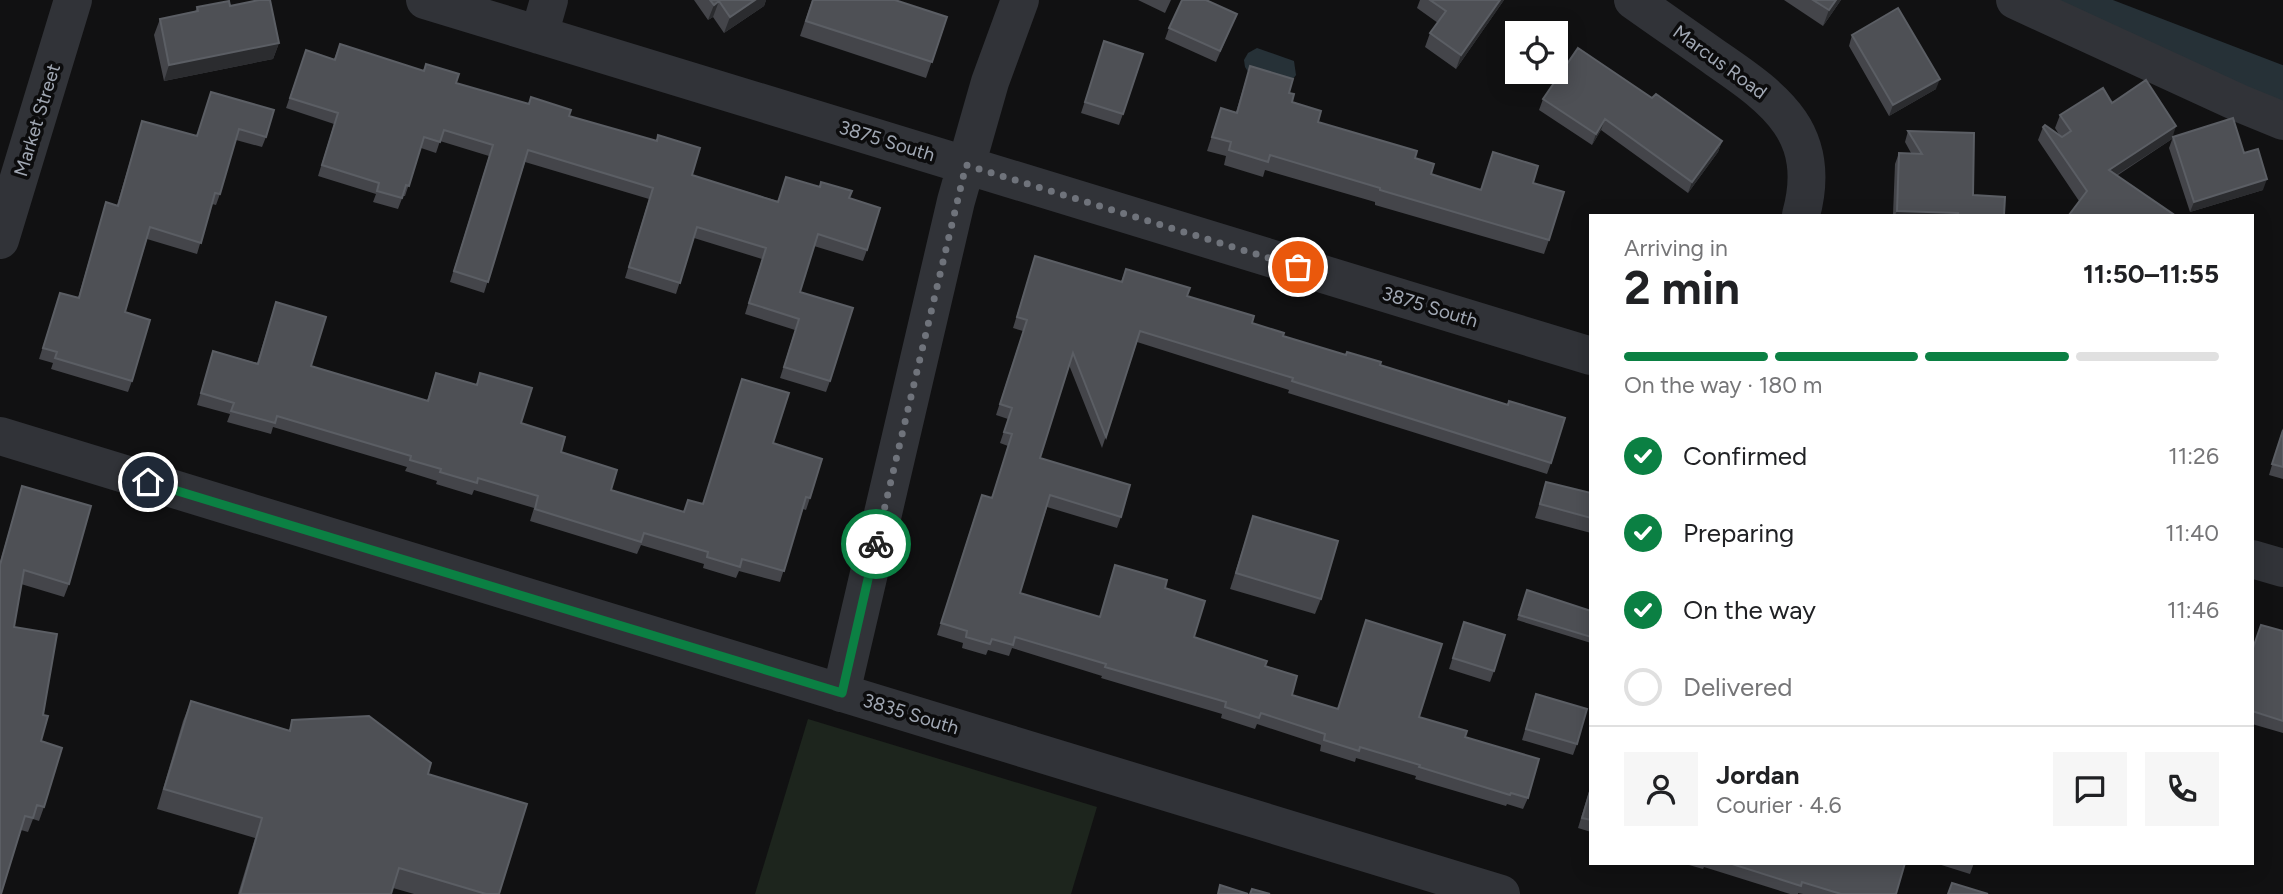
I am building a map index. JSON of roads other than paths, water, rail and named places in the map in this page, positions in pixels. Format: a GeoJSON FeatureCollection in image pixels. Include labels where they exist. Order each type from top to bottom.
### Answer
{"type":"FeatureCollection","features":[{"type":"Feature","properties":{"kind":"street","name":"Market Street"},"geometry":{"type":"LineString","coordinates":[[0,240],[74,0]]}},
{"type":"Feature","properties":{"kind":"street","name":"3875 South"},"geometry":{"type":"LineString","coordinates":[[425,0],[544,17],[966,165],[1589,355]]}},
{"type":"Feature","properties":{"kind":"street"},"geometry":{"type":"LineString","coordinates":[[842,693],[966,165],[990,82],[1020,0]]}},
{"type":"Feature","properties":{"kind":"street","name":"Marcus Road"},"geometry":{"type":"LineString","coordinates":[[1633,0],[1758,88],[1786,115],[1796,132],[1806,168],[1801,214]]}},
{"type":"Feature","properties":{"kind":"street"},"geometry":{"type":"LineString","coordinates":[[2015,0],[2283,121]]}},
{"type":"Feature","properties":{"kind":"street","name":"3835 South"},"geometry":{"type":"LineString","coordinates":[[0,436],[842,693],[1430,884],[1501,894]]}},
{"type":"Feature","properties":{"kind":"street"},"geometry":{"type":"LineString","coordinates":[[2254,560],[2283,568]]}},
{"type":"Feature","properties":{"kind":"waterway"},"geometry":{"type":"LineString","coordinates":[[2064,0],[2283,84]]}}]}
